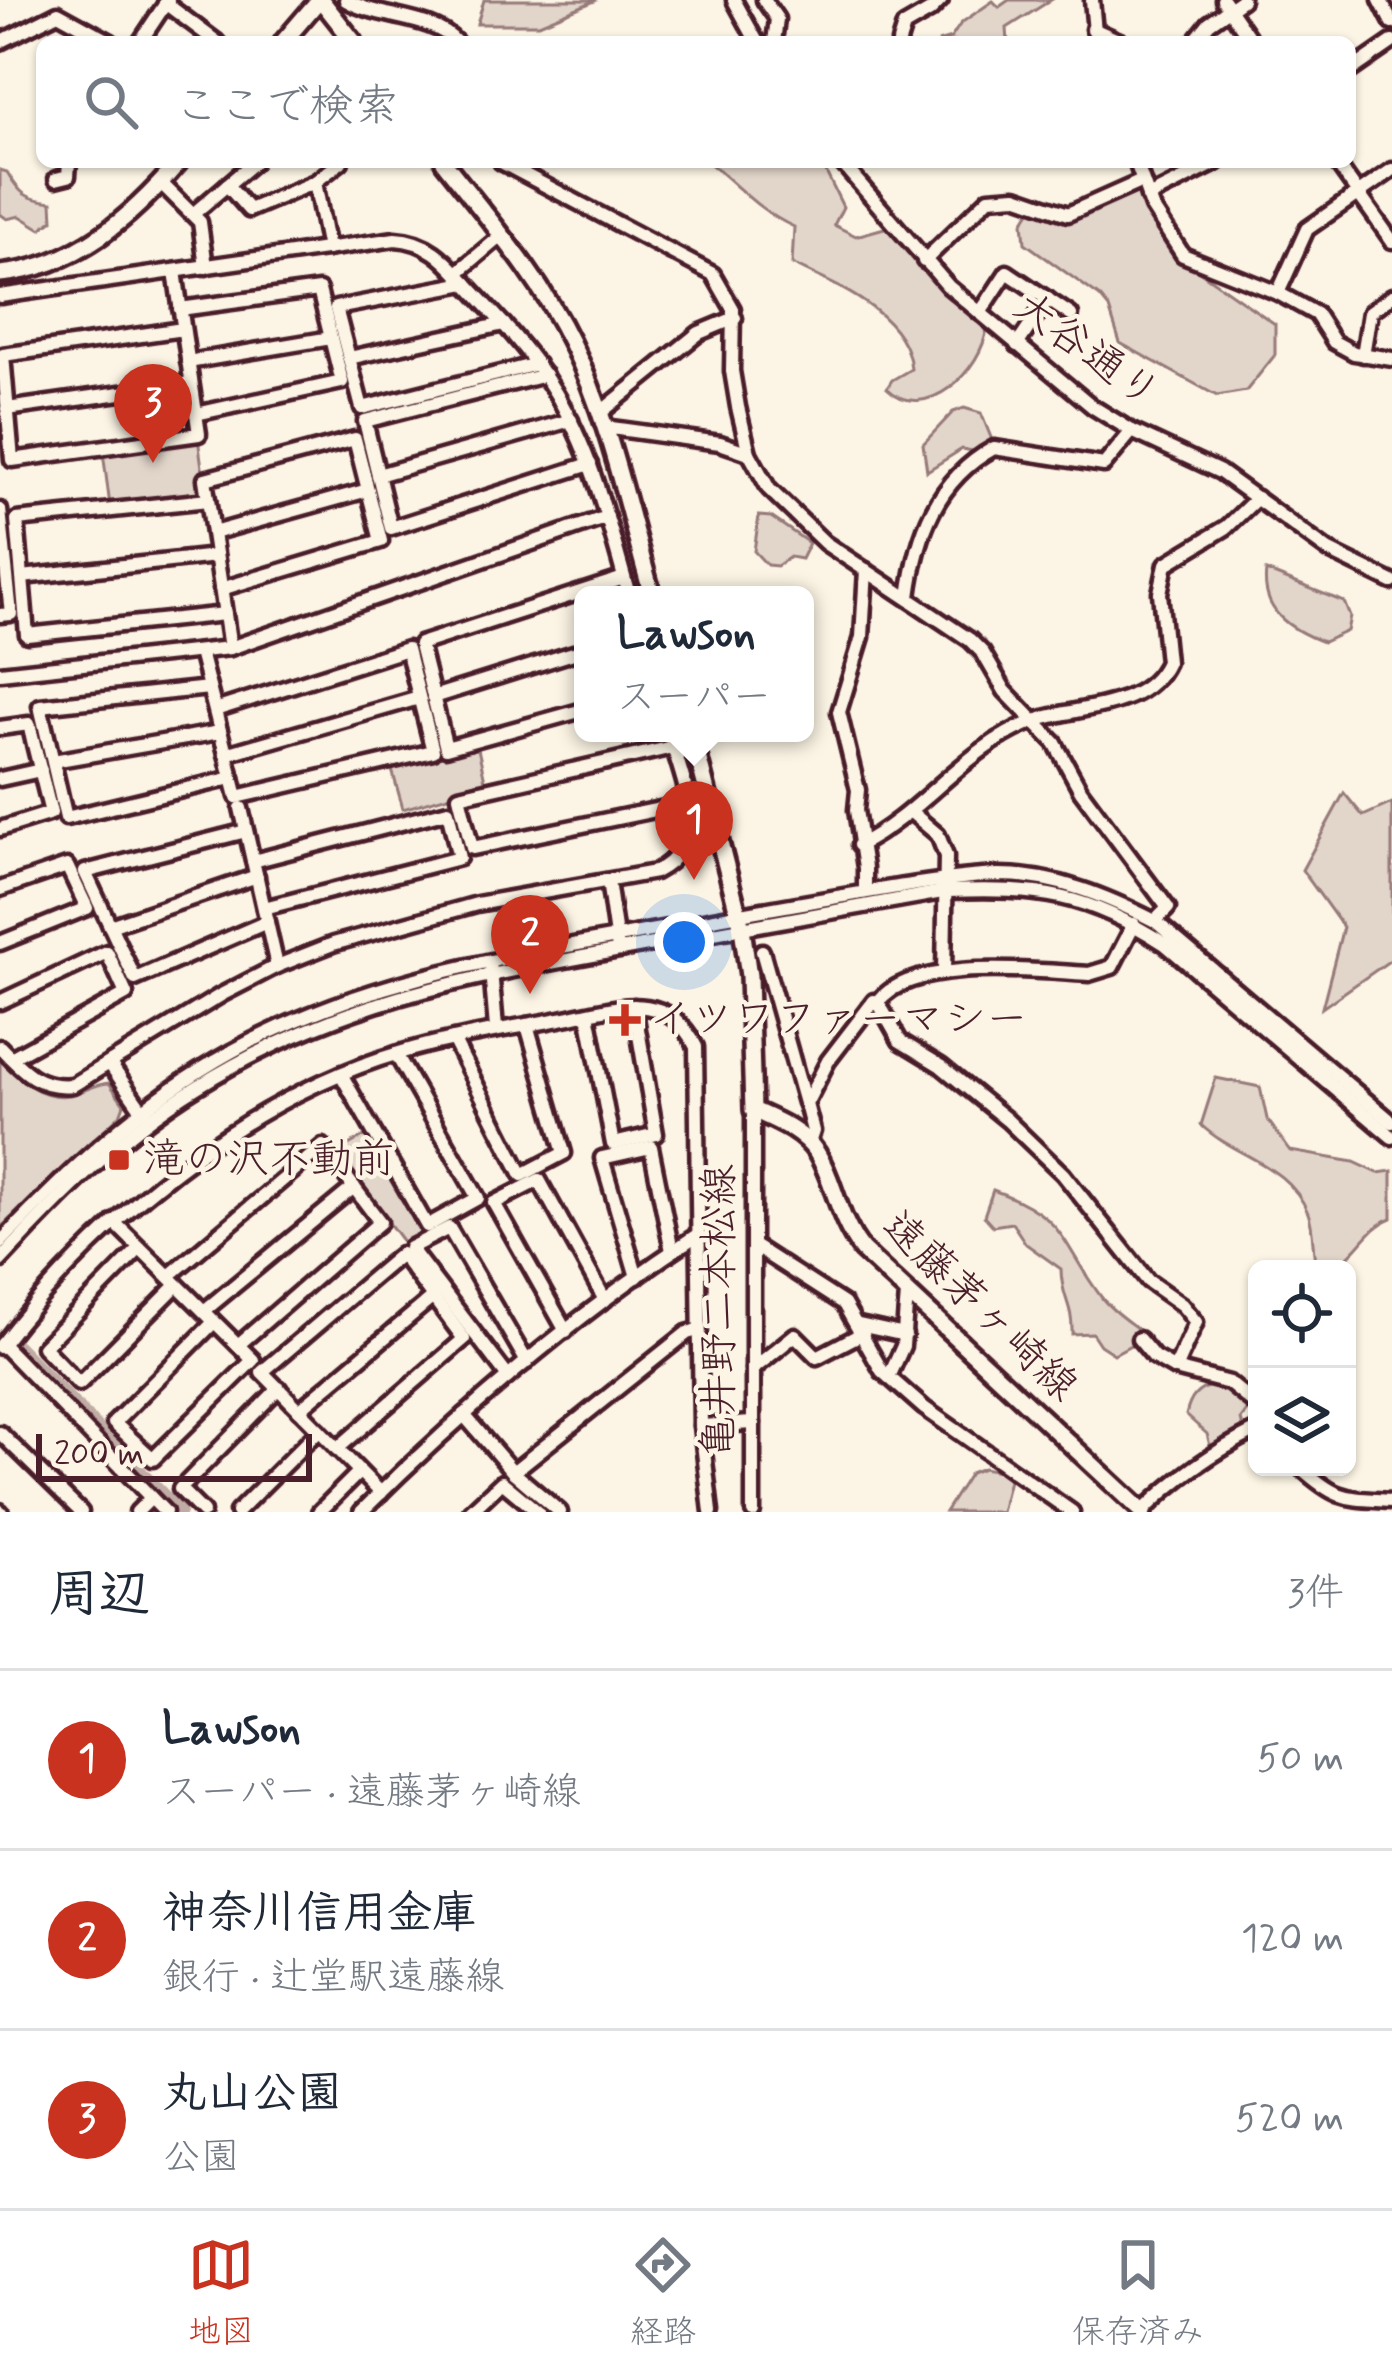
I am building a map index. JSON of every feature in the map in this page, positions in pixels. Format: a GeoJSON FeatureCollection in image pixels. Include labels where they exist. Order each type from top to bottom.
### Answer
{"type":"FeatureCollection","features":[{"type":"Feature","properties":{"kind":"main road"},"geometry":{"type":"LineString","coordinates":[[288,36],[320,0],[349,36]]}},
{"type":"Feature","properties":{"kind":"main road"},"geometry":{"type":"LineString","coordinates":[[0,274],[57,260],[87,245],[120,223],[174,168]]}},
{"type":"Feature","properties":{"kind":"main road"},"geometry":{"type":"LineString","coordinates":[[449,168],[561,323],[602,420],[649,586]]}},
{"type":"Feature","properties":{"kind":"main road"},"geometry":{"type":"LineString","coordinates":[[694,742],[740,921],[748,976],[753,1109],[808,1143]]}},
{"type":"Feature","properties":{"kind":"main road","name":"遠藤茅ヶ崎線"},"geometry":{"type":"LineString","coordinates":[[808,1143],[821,1162],[850,1233],[907,1294],[1142,1512]]}},
{"type":"Feature","properties":{"kind":"street"},"geometry":{"type":"LineString","coordinates":[[346,0],[438,28],[448,36]]}},
{"type":"Feature","properties":{"kind":"street"},"geometry":{"type":"LineString","coordinates":[[734,0],[754,36]]}},
{"type":"Feature","properties":{"kind":"street"},"geometry":{"type":"LineString","coordinates":[[764,0],[777,19],[775,36]]}},
{"type":"Feature","properties":{"kind":"street"},"geometry":{"type":"LineString","coordinates":[[901,36],[904,26],[941,0]]}},
{"type":"Feature","properties":{"kind":"street"},"geometry":{"type":"LineString","coordinates":[[1092,0],[1094,35]]}},
{"type":"Feature","properties":{"kind":"street"},"geometry":{"type":"LineString","coordinates":[[1199,36],[1226,4],[1242,0]]}},
{"type":"Feature","properties":{"kind":"street"},"geometry":{"type":"LineString","coordinates":[[1380,0],[1392,23]]}},
{"type":"Feature","properties":{"kind":"street"},"geometry":{"type":"LineString","coordinates":[[144,36],[166,2],[209,36]]}},
{"type":"Feature","properties":{"kind":"street"},"geometry":{"type":"LineString","coordinates":[[1226,4],[1248,36]]}},
{"type":"Feature","properties":{"kind":"street"},"geometry":{"type":"LineString","coordinates":[[0,42],[61,14],[101,36]]}},
{"type":"Feature","properties":{"kind":"street"},"geometry":{"type":"LineString","coordinates":[[1356,67],[1392,41]]}},
{"type":"Feature","properties":{"kind":"street"},"geometry":{"type":"LineString","coordinates":[[56,179],[68,176],[69,168]]}},
{"type":"Feature","properties":{"kind":"street"},"geometry":{"type":"LineString","coordinates":[[193,214],[247,168]]}},
{"type":"Feature","properties":{"kind":"street"},"geometry":{"type":"LineString","coordinates":[[227,185],[249,210],[315,182],[333,168]]}},
{"type":"Feature","properties":{"kind":"street"},"geometry":{"type":"LineString","coordinates":[[513,168],[703,266],[722,284],[735,318],[732,371],[748,453],[769,489],[806,527],[970,640],[1004,691],[1055,742],[1081,791],[1168,908],[1155,921]]}},
{"type":"Feature","properties":{"kind":"street","name":"大谷通り"},"geometry":{"type":"LineString","coordinates":[[847,168],[924,262],[1093,407],[1132,431],[1205,463],[1329,550],[1392,582]]}},
{"type":"Feature","properties":{"kind":"street"},"geometry":{"type":"LineString","coordinates":[[1138,168],[1148,197],[1183,255],[1278,293],[1316,314],[1334,342],[1363,355],[1392,359]]}},
{"type":"Feature","properties":{"kind":"street"},"geometry":{"type":"LineString","coordinates":[[1148,197],[1206,168]]}},
{"type":"Feature","properties":{"kind":"street"},"geometry":{"type":"LineString","coordinates":[[1340,168],[1392,241]]}},
{"type":"Feature","properties":{"kind":"street"},"geometry":{"type":"LineString","coordinates":[[1278,293],[1307,230],[1392,170]]}},
{"type":"Feature","properties":{"kind":"street"},"geometry":{"type":"LineString","coordinates":[[315,182],[328,249]]}},
{"type":"Feature","properties":{"kind":"street"},"geometry":{"type":"LineString","coordinates":[[924,262],[989,198],[1016,196],[1068,214],[1142,182]]}},
{"type":"Feature","properties":{"kind":"street"},"geometry":{"type":"LineString","coordinates":[[161,183],[200,222],[206,267]]}},
{"type":"Feature","properties":{"kind":"street"},"geometry":{"type":"LineString","coordinates":[[501,236],[461,278],[336,308],[362,408],[541,369]]}},
{"type":"Feature","properties":{"kind":"street"},"geometry":{"type":"LineString","coordinates":[[0,296],[328,249],[411,240],[431,248],[541,369],[571,420],[590,464],[626,586]]}},
{"type":"Feature","properties":{"kind":"street"},"geometry":{"type":"LineString","coordinates":[[175,271],[199,434],[11,460],[3,355],[183,329]]}},
{"type":"Feature","properties":{"kind":"street"},"geometry":{"type":"LineString","coordinates":[[980,313],[1007,272],[1071,315]]}},
{"type":"Feature","properties":{"kind":"street"},"geometry":{"type":"LineString","coordinates":[[180,310],[319,290],[342,382],[196,414]]}},
{"type":"Feature","properties":{"kind":"street"},"geometry":{"type":"LineString","coordinates":[[1363,355],[1370,311],[1392,296]]}},
{"type":"Feature","properties":{"kind":"street"},"geometry":{"type":"LineString","coordinates":[[1017,345],[1048,299]]}},
{"type":"Feature","properties":{"kind":"street"},"geometry":{"type":"LineString","coordinates":[[602,420],[699,333],[735,318]]}},
{"type":"Feature","properties":{"kind":"street"},"geometry":{"type":"LineString","coordinates":[[349,358],[504,324]]}},
{"type":"Feature","properties":{"kind":"street"},"geometry":{"type":"LineString","coordinates":[[188,362],[331,338]]}},
{"type":"Feature","properties":{"kind":"street"},"geometry":{"type":"LineString","coordinates":[[541,369],[365,421],[391,528],[590,464]]}},
{"type":"Feature","properties":{"kind":"street"},"geometry":{"type":"LineString","coordinates":[[7,409],[191,383]]}},
{"type":"Feature","properties":{"kind":"street"},"geometry":{"type":"LineString","coordinates":[[379,475],[571,420]]}},
{"type":"Feature","properties":{"kind":"street"},"geometry":{"type":"LineString","coordinates":[[602,420],[748,453]]}},
{"type":"Feature","properties":{"kind":"street"},"geometry":{"type":"LineString","coordinates":[[909,597],[921,531],[954,483],[987,451],[994,448],[1104,465],[1132,431]]}},
{"type":"Feature","properties":{"kind":"street"},"geometry":{"type":"LineString","coordinates":[[221,589],[381,541],[355,440],[205,478],[217,556],[221,589],[230,647]]}},
{"type":"Feature","properties":{"kind":"street"},"geometry":{"type":"LineString","coordinates":[[213,533],[368,490]]}},
{"type":"Feature","properties":{"kind":"street"},"geometry":{"type":"LineString","coordinates":[[859,845],[891,829],[985,746],[1035,721],[1100,709],[1162,674],[1168,647],[1160,608],[1166,564],[1228,527],[1257,498]]}},
{"type":"Feature","properties":{"kind":"street"},"geometry":{"type":"LineString","coordinates":[[208,500],[17,520],[27,635],[225,614]]}},
{"type":"Feature","properties":{"kind":"street"},"geometry":{"type":"LineString","coordinates":[[0,510],[11,614],[0,616]]}},
{"type":"Feature","properties":{"kind":"street"},"geometry":{"type":"LineString","coordinates":[[0,673],[230,647],[607,517]]}},
{"type":"Feature","properties":{"kind":"street"},"geometry":{"type":"LineString","coordinates":[[22,577],[217,556]]}},
{"type":"Feature","properties":{"kind":"street"},"geometry":{"type":"LineString","coordinates":[[865,892],[856,810],[859,790],[838,712],[862,637],[866,571]]}},
{"type":"Feature","properties":{"kind":"street"},"geometry":{"type":"LineString","coordinates":[[599,586],[624,578]]}},
{"type":"Feature","properties":{"kind":"street"},"geometry":{"type":"LineString","coordinates":[[200,652],[237,797],[433,751],[420,644],[574,594]]}},
{"type":"Feature","properties":{"kind":"street"},"geometry":{"type":"LineString","coordinates":[[215,710],[406,649],[446,748],[574,712]]}},
{"type":"Feature","properties":{"kind":"street"},"geometry":{"type":"LineString","coordinates":[[226,754],[574,653]]}},
{"type":"Feature","properties":{"kind":"street"},"geometry":{"type":"LineString","coordinates":[[209,688],[40,706],[66,818],[232,778]]}},
{"type":"Feature","properties":{"kind":"street"},"geometry":{"type":"LineString","coordinates":[[0,728],[29,724],[51,813],[0,829]]}},
{"type":"Feature","properties":{"kind":"street"},"geometry":{"type":"LineString","coordinates":[[53,761],[220,732]]}},
{"type":"Feature","properties":{"kind":"street"},"geometry":{"type":"LineString","coordinates":[[662,742],[459,796],[472,848],[689,803]]}},
{"type":"Feature","properties":{"kind":"street"},"geometry":{"type":"LineString","coordinates":[[0,1046],[34,1080],[59,1087],[86,1080],[183,1017],[277,966],[428,915],[655,872],[678,856],[691,831],[689,803],[671,742]]}},
{"type":"Feature","properties":{"kind":"street"},"geometry":{"type":"LineString","coordinates":[[0,779],[40,770]]}},
{"type":"Feature","properties":{"kind":"street"},"geometry":{"type":"LineString","coordinates":[[241,808],[277,966]]}},
{"type":"Feature","properties":{"kind":"street"},"geometry":{"type":"LineString","coordinates":[[110,926],[255,868],[448,811],[459,858],[266,915],[135,980],[110,926],[85,872],[246,831]]}},
{"type":"Feature","properties":{"kind":"street"},"geometry":{"type":"LineString","coordinates":[[910,812],[944,845],[948,885],[944,972]]}},
{"type":"Feature","properties":{"kind":"street"},"geometry":{"type":"LineString","coordinates":[[0,890],[67,866],[87,908],[0,943]]}},
{"type":"Feature","properties":{"kind":"street"},"geometry":{"type":"LineString","coordinates":[[0,1243],[79,1161],[146,1115],[314,1025],[370,1004],[491,966],[1002,875],[1062,882],[1112,898],[1155,921],[1375,1098],[1392,1122]]}},
{"type":"Feature","properties":{"kind":"street"},"geometry":{"type":"LineString","coordinates":[[608,880],[617,944]]}},
{"type":"Feature","properties":{"kind":"street"},"geometry":{"type":"LineString","coordinates":[[740,921],[865,892],[948,885],[1059,895],[1134,924],[1165,944],[1392,1137]]}},
{"type":"Feature","properties":{"kind":"street"},"geometry":{"type":"LineString","coordinates":[[806,1104],[828,1061],[874,1001],[912,976],[944,972],[1089,974],[1112,968],[1134,924]]}},
{"type":"Feature","properties":{"kind":"street"},"geometry":{"type":"LineString","coordinates":[[491,966],[548,962],[617,944]]}},
{"type":"Feature","properties":{"kind":"street"},"geometry":{"type":"LineString","coordinates":[[762,951],[813,1131],[808,1143]]}},
{"type":"Feature","properties":{"kind":"street"},"geometry":{"type":"LineString","coordinates":[[0,1001],[107,952],[126,994],[11,1058]]}},
{"type":"Feature","properties":{"kind":"street"},"geometry":{"type":"LineString","coordinates":[[491,966],[496,1028]]}},
{"type":"Feature","properties":{"kind":"street"},"geometry":{"type":"LineString","coordinates":[[878,1002],[900,1041],[940,1066],[1007,1120],[1064,1174],[1148,1281],[1191,1315],[1195,1331],[1175,1369]]}},
{"type":"Feature","properties":{"kind":"street"},"geometry":{"type":"LineString","coordinates":[[588,1014],[613,1144],[656,1134],[634,1006]]}},
{"type":"Feature","properties":{"kind":"street"},"geometry":{"type":"LineString","coordinates":[[157,1507],[1,1346],[114,1222],[214,1144],[341,1074],[496,1028],[649,1006],[668,1012],[696,1047],[701,1426],[711,1512]]}},
{"type":"Feature","properties":{"kind":"street"},"geometry":{"type":"LineString","coordinates":[[453,1039],[522,1175],[564,1153],[527,1025]]}},
{"type":"Feature","properties":{"kind":"street"},"geometry":{"type":"LineString","coordinates":[[341,1074],[427,1226],[478,1198],[396,1054]]}},
{"type":"Feature","properties":{"kind":"street"},"geometry":{"type":"LineString","coordinates":[[110,1064],[146,1115]]}},
{"type":"Feature","properties":{"kind":"street","name":"亀井野二本松線"},"geometry":{"type":"LineString","coordinates":[[753,1109],[753,1512]]}},
{"type":"Feature","properties":{"kind":"street"},"geometry":{"type":"LineString","coordinates":[[0,1261],[146,1115]]}},
{"type":"Feature","properties":{"kind":"street"},"geometry":{"type":"LineString","coordinates":[[140,1248],[43,1346],[79,1384],[173,1281],[323,1146],[380,1222],[238,1345]]}},
{"type":"Feature","properties":{"kind":"street"},"geometry":{"type":"LineString","coordinates":[[638,1277],[602,1158],[651,1148],[672,1251]]}},
{"type":"Feature","properties":{"kind":"street"},"geometry":{"type":"LineString","coordinates":[[508,1377],[410,1248],[449,1228],[453,1220],[539,1180],[605,1300]]}},
{"type":"Feature","properties":{"kind":"street"},"geometry":{"type":"LineString","coordinates":[[114,1222],[173,1281],[209,1316],[253,1360],[153,1459],[113,1423],[209,1316],[354,1187]]}},
{"type":"Feature","properties":{"kind":"street"},"geometry":{"type":"LineString","coordinates":[[494,1203],[566,1330]]}},
{"type":"Feature","properties":{"kind":"street"},"geometry":{"type":"LineString","coordinates":[[449,1228],[527,1362]]}},
{"type":"Feature","properties":{"kind":"street"},"geometry":{"type":"LineString","coordinates":[[361,1512],[508,1377],[697,1235]]}},
{"type":"Feature","properties":{"kind":"street"},"geometry":{"type":"LineString","coordinates":[[754,1246],[844,1304],[889,1377],[962,1436],[1072,1512]]}},
{"type":"Feature","properties":{"kind":"street"},"geometry":{"type":"LineString","coordinates":[[337,1449],[464,1339],[400,1254],[262,1372],[279,1388],[299,1410],[359,1472],[380,1493]]}},
{"type":"Feature","properties":{"kind":"street"},"geometry":{"type":"LineString","coordinates":[[889,1377],[905,1335],[907,1294]]}},
{"type":"Feature","properties":{"kind":"street"},"geometry":{"type":"LineString","coordinates":[[299,1410],[433,1297]]}},
{"type":"Feature","properties":{"kind":"street"},"geometry":{"type":"LineString","coordinates":[[753,1369],[795,1335],[817,1357],[860,1329],[905,1335]]}},
{"type":"Feature","properties":{"kind":"street"},"geometry":{"type":"LineString","coordinates":[[513,1472],[687,1333],[698,1330]]}},
{"type":"Feature","properties":{"kind":"street"},"geometry":{"type":"LineString","coordinates":[[1139,1340],[1154,1357],[1175,1369],[1229,1383],[1248,1399]]}},
{"type":"Feature","properties":{"kind":"street"},"geometry":{"type":"LineString","coordinates":[[203,1512],[180,1489],[279,1388]]}},
{"type":"Feature","properties":{"kind":"street"},"geometry":{"type":"LineString","coordinates":[[464,1415],[513,1472],[560,1512]]}},
{"type":"Feature","properties":{"kind":"street"},"geometry":{"type":"LineString","coordinates":[[701,1426],[753,1423]]}},
{"type":"Feature","properties":{"kind":"street"},"geometry":{"type":"LineString","coordinates":[[238,1512],[319,1430]]}},
{"type":"Feature","properties":{"kind":"street"},"geometry":{"type":"LineString","coordinates":[[0,1433],[81,1512]]}},
{"type":"Feature","properties":{"kind":"street"},"geometry":{"type":"LineString","coordinates":[[1142,1512],[1214,1451],[1248,1434]]}},
{"type":"Feature","properties":{"kind":"street"},"geometry":{"type":"LineString","coordinates":[[319,1512],[359,1472]]}},
{"type":"Feature","properties":{"kind":"street"},"geometry":{"type":"LineString","coordinates":[[1312,1476],[1355,1502],[1392,1501]]}},
{"type":"Feature","properties":{"kind":"street"},"geometry":{"type":"LineString","coordinates":[[470,1512],[502,1482],[538,1512]]}},
{"type":"Feature","properties":{"kind":"street"},"geometry":{"type":"LineString","coordinates":[[137,1512],[157,1507]]}},
{"type":"Feature","properties":{"kind":"shaded area"},"geometry":{"type":"Polygon","coordinates":[[[484,0],[597,0],[539,24],[477,24],[484,0]]]}},
{"type":"Feature","properties":{"kind":"shaded area"},"geometry":{"type":"Polygon","coordinates":[[[1009,0],[1051,0],[1007,28],[1008,36],[952,36],[961,23],[993,1],[999,7],[1009,0]]]}},
{"type":"Feature","properties":{"kind":"shaded area"},"geometry":{"type":"Polygon","coordinates":[[[715,168],[824,168],[843,207],[834,225],[856,236],[888,227],[987,327],[964,375],[950,388],[918,400],[902,398],[887,388],[911,369],[897,332],[866,303],[792,264],[794,227],[759,206],[715,168]]]}},
{"type":"Feature","properties":{"kind":"shaded area"},"geometry":{"type":"Polygon","coordinates":[[[0,170],[25,194],[52,202],[53,220],[41,229],[20,216],[7,219],[0,214],[0,170]]]}},
{"type":"Feature","properties":{"kind":"shaded area"},"geometry":{"type":"Polygon","coordinates":[[[1138,190],[1186,262],[1275,324],[1275,355],[1246,391],[1217,396],[1120,343],[1109,308],[1100,297],[1025,243],[1023,222],[1032,208],[1076,214],[1138,190]]]}},
{"type":"Feature","properties":{"kind":"shaded area"},"geometry":{"type":"Polygon","coordinates":[[[964,408],[981,413],[992,440],[978,452],[962,449],[927,471],[923,444],[953,412],[964,408]]]}},
{"type":"Feature","properties":{"kind":"shaded area"},"geometry":{"type":"Polygon","coordinates":[[[198,438],[203,475],[199,497],[110,506],[103,452],[198,438]]]}},
{"type":"Feature","properties":{"kind":"shaded area"},"geometry":{"type":"Polygon","coordinates":[[[759,516],[771,517],[809,543],[801,559],[790,557],[777,566],[767,565],[754,551],[759,516]]]}},
{"type":"Feature","properties":{"kind":"shaded area"},"geometry":{"type":"Polygon","coordinates":[[[1266,571],[1344,602],[1350,617],[1347,631],[1323,642],[1289,624],[1268,597],[1266,571]]]}},
{"type":"Feature","properties":{"kind":"shaded area"},"geometry":{"type":"Polygon","coordinates":[[[477,744],[486,785],[403,809],[391,766],[477,744]]]}},
{"type":"Feature","properties":{"kind":"shaded area"},"geometry":{"type":"Polygon","coordinates":[[[1344,793],[1363,816],[1392,803],[1392,959],[1322,1008],[1343,927],[1302,870],[1344,793]]]}},
{"type":"Feature","properties":{"kind":"shaded area"},"geometry":{"type":"Polygon","coordinates":[[[0,1058],[40,1091],[70,1095],[109,1083],[124,1104],[120,1115],[0,1228],[0,1058]]]}},
{"type":"Feature","properties":{"kind":"shaded area"},"geometry":{"type":"Polygon","coordinates":[[[1216,1078],[1260,1087],[1267,1119],[1290,1151],[1354,1162],[1378,1173],[1392,1171],[1392,1218],[1344,1260],[1315,1260],[1310,1220],[1299,1196],[1275,1172],[1201,1125],[1216,1078]]]}},
{"type":"Feature","properties":{"kind":"shaded area"},"geometry":{"type":"Polygon","coordinates":[[[370,1133],[423,1231],[403,1242],[336,1152],[370,1133]]]}},
{"type":"Feature","properties":{"kind":"shaded area"},"geometry":{"type":"Polygon","coordinates":[[[993,1190],[1050,1221],[1102,1298],[1138,1329],[1136,1342],[1114,1354],[1092,1333],[1072,1334],[1061,1269],[1026,1244],[1012,1223],[993,1226],[984,1216],[993,1190]]]}},
{"type":"Feature","properties":{"kind":"shaded area"},"geometry":{"type":"Polygon","coordinates":[[[1213,1385],[1240,1398],[1248,1410],[1241,1419],[1244,1432],[1210,1446],[1207,1434],[1186,1415],[1202,1389],[1213,1385]]]}},
{"type":"Feature","properties":{"kind":"shaded area"},"geometry":{"type":"Polygon","coordinates":[[[983,1468],[1004,1472],[1009,1480],[1001,1512],[945,1512],[970,1473],[983,1468]]]}},
{"type":"Feature","properties":{"kind":"waterway"},"geometry":{"type":"LineString","coordinates":[[16,1347],[178,1512]]}},
{"type":"Feature","properties":{"kind":"place","name":"丸山公園"},"geometry":{"type":"Point","coordinates":[153,463]}},
{"type":"Feature","properties":{"kind":"place","name":"Lawson"},"geometry":{"type":"Point","coordinates":[694,880]}},
{"type":"Feature","properties":{"kind":"place","name":"神奈川信用金庫"},"geometry":{"type":"Point","coordinates":[530,994]}},
{"type":"Feature","properties":{"kind":"place","name":"イツワファーマシー"},"geometry":{"type":"Point","coordinates":[625,1020]}},
{"type":"Feature","properties":{"kind":"place","name":"滝の沢不動前"},"geometry":{"type":"Point","coordinates":[119,1160]}}]}
